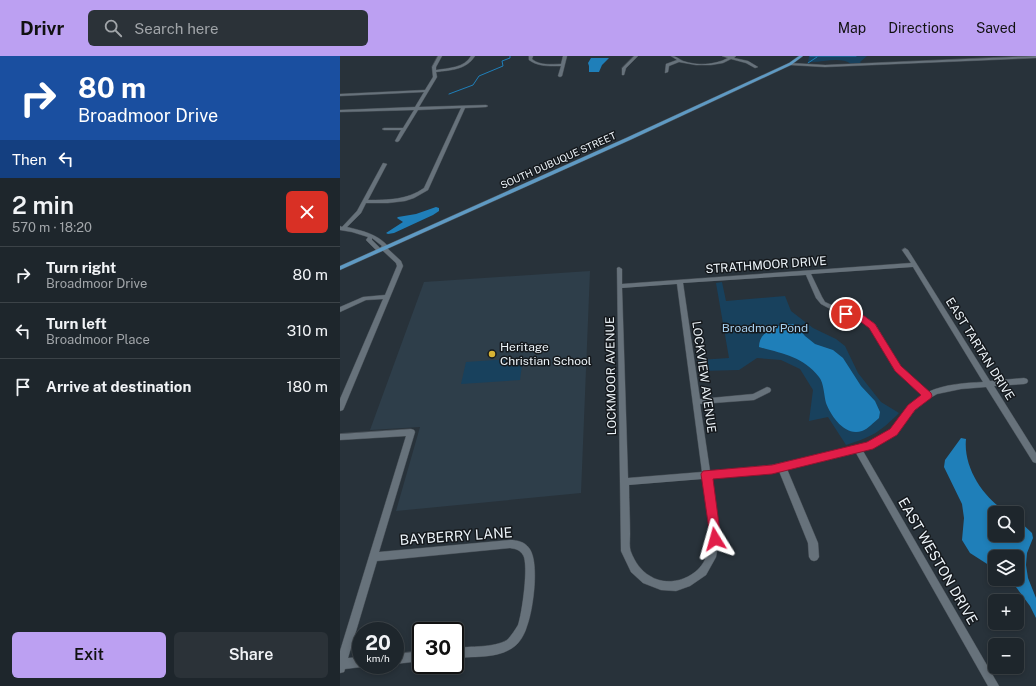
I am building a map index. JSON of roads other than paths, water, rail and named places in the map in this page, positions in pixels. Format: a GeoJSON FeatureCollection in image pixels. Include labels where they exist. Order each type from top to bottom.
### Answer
{"type":"FeatureCollection","features":[{"type":"Feature","properties":{"kind":"main road","name":"SOUTH DUBUQUE STREET"},"geometry":{"type":"LineString","coordinates":[[340,268],[628,139],[782,68],[801,56]]}},
{"type":"Feature","properties":{"kind":"street"},"geometry":{"type":"LineString","coordinates":[[397,140],[435,77],[434,67],[440,56]]}},
{"type":"Feature","properties":{"kind":"street"},"geometry":{"type":"LineString","coordinates":[[434,71],[463,66],[471,61],[473,56]]}},
{"type":"Feature","properties":{"kind":"street"},"geometry":{"type":"LineString","coordinates":[[531,56],[530,58],[532,61],[538,64],[562,65]]}},
{"type":"Feature","properties":{"kind":"street"},"geometry":{"type":"LineString","coordinates":[[560,76],[565,56]]}},
{"type":"Feature","properties":{"kind":"street"},"geometry":{"type":"LineString","coordinates":[[623,74],[624,68],[636,56]]}},
{"type":"Feature","properties":{"kind":"street"},"geometry":{"type":"LineString","coordinates":[[673,56],[678,61]]}},
{"type":"Feature","properties":{"kind":"street"},"geometry":{"type":"LineString","coordinates":[[724,56],[747,62],[756,67]]}},
{"type":"Feature","properties":{"kind":"street"},"geometry":{"type":"LineString","coordinates":[[666,72],[667,65],[678,61],[692,64],[714,64],[723,62],[732,57]]}},
{"type":"Feature","properties":{"kind":"street"},"geometry":{"type":"LineString","coordinates":[[790,64],[825,66],[1036,57]]}},
{"type":"Feature","properties":{"kind":"street"},"geometry":{"type":"LineString","coordinates":[[340,95],[426,91]]}},
{"type":"Feature","properties":{"kind":"street"},"geometry":{"type":"LineString","coordinates":[[340,112],[486,106]]}},
{"type":"Feature","properties":{"kind":"street"},"geometry":{"type":"LineString","coordinates":[[365,202],[406,199],[415,196],[426,189],[463,107]]}},
{"type":"Feature","properties":{"kind":"street"},"geometry":{"type":"LineString","coordinates":[[384,129],[404,128]]}},
{"type":"Feature","properties":{"kind":"street"},"geometry":{"type":"LineString","coordinates":[[342,228],[356,216],[385,164]]}},
{"type":"Feature","properties":{"kind":"street"},"geometry":{"type":"LineString","coordinates":[[340,408],[400,264],[383,248],[369,240],[370,237],[358,231],[342,228]]}},
{"type":"Feature","properties":{"kind":"street","name":"EAST TARTAN DRIVE"},"geometry":{"type":"LineString","coordinates":[[905,250],[1036,460]]}},
{"type":"Feature","properties":{"kind":"street","name":"STRATHMOOR DRIVE"},"geometry":{"type":"LineString","coordinates":[[620,286],[914,265]]}},
{"type":"Feature","properties":{"kind":"street","name":"LOCKMOOR AVENUE"},"geometry":{"type":"LineString","coordinates":[[619,269],[624,482]]}},
{"type":"Feature","properties":{"kind":"street"},"geometry":{"type":"LineString","coordinates":[[808,273],[819,298],[824,303],[838,311],[860,317],[872,326],[898,368],[928,396]]}},
{"type":"Feature","properties":{"kind":"street","name":"LOCKVIEW AVENUE"},"geometry":{"type":"LineString","coordinates":[[680,282],[707,474]]}},
{"type":"Feature","properties":{"kind":"street"},"geometry":{"type":"LineString","coordinates":[[340,310],[365,298],[387,297]]}},
{"type":"Feature","properties":{"kind":"street"},"geometry":{"type":"LineString","coordinates":[[707,474],[715,539],[715,549],[711,560],[705,569],[687,583],[675,587],[650,583],[638,575],[630,564],[626,551],[624,482],[707,474],[782,467],[858,449],[877,442],[893,432],[912,408],[928,396],[951,387],[1024,381]]}},
{"type":"Feature","properties":{"kind":"street"},"geometry":{"type":"LineString","coordinates":[[696,402],[754,397],[767,390]]}},
{"type":"Feature","properties":{"kind":"street"},"geometry":{"type":"LineString","coordinates":[[340,437],[411,432],[341,666],[352,664]]}},
{"type":"Feature","properties":{"kind":"street","name":"EAST WESTON DRIVE"},"geometry":{"type":"LineString","coordinates":[[858,449],[994,686]]}},
{"type":"Feature","properties":{"kind":"street"},"geometry":{"type":"LineString","coordinates":[[782,467],[813,543],[814,557]]}},
{"type":"Feature","properties":{"kind":"street","name":"BAYBERRY LANE"},"geometry":{"type":"LineString","coordinates":[[374,556],[510,544],[517,545],[527,550],[530,560],[530,567],[524,622],[520,633],[515,640],[502,647],[464,652]]}},
{"type":"Feature","properties":{"kind":"water"},"geometry":{"type":"Polygon","coordinates":[[[591,58],[609,58],[602,65],[599,72],[589,72],[588,63],[591,58]]]}},
{"type":"Feature","properties":{"kind":"water"},"geometry":{"type":"Polygon","coordinates":[[[436,207],[439,208],[439,211],[433,215],[394,233],[386,233],[403,222],[397,218],[398,217],[416,214],[436,207]]]}},
{"type":"Feature","properties":{"kind":"water"},"geometry":{"type":"Polygon","coordinates":[[[793,324],[815,344],[833,350],[843,358],[861,386],[875,401],[880,412],[879,418],[869,427],[862,431],[856,432],[844,428],[831,414],[826,403],[822,383],[813,370],[806,364],[792,357],[759,347],[765,333],[778,326],[793,324]]]}},
{"type":"Feature","properties":{"kind":"water"},"geometry":{"type":"Polygon","coordinates":[[[961,438],[966,439],[968,461],[977,482],[983,491],[998,506],[988,506],[988,542],[1024,542],[1024,526],[1032,533],[1033,538],[1027,553],[1026,565],[1028,578],[1036,598],[1036,618],[1024,598],[1024,594],[1021,594],[1015,586],[1024,586],[1024,550],[988,550],[988,565],[970,553],[962,540],[964,518],[962,504],[944,467],[945,460],[961,438]]]}},
{"type":"Feature","properties":{"kind":"waterway"},"geometry":{"type":"LineString","coordinates":[[449,94],[473,85],[479,76],[503,66],[502,61],[510,58],[510,56]]}},
{"type":"Feature","properties":{"kind":"waterway"},"geometry":{"type":"LineString","coordinates":[[810,56],[856,56]]}},
{"type":"Feature","properties":{"kind":"waterway"},"geometry":{"type":"LineString","coordinates":[[808,63],[817,57]]}},
{"type":"Feature","properties":{"kind":"place","name":"Heritage Christian School"},"geometry":{"type":"Point","coordinates":[492,354]}},
{"type":"Feature","properties":{"kind":"park label","name":"Broadmor Pond"},"geometry":{"type":"Point","coordinates":[765,328]}}]}
